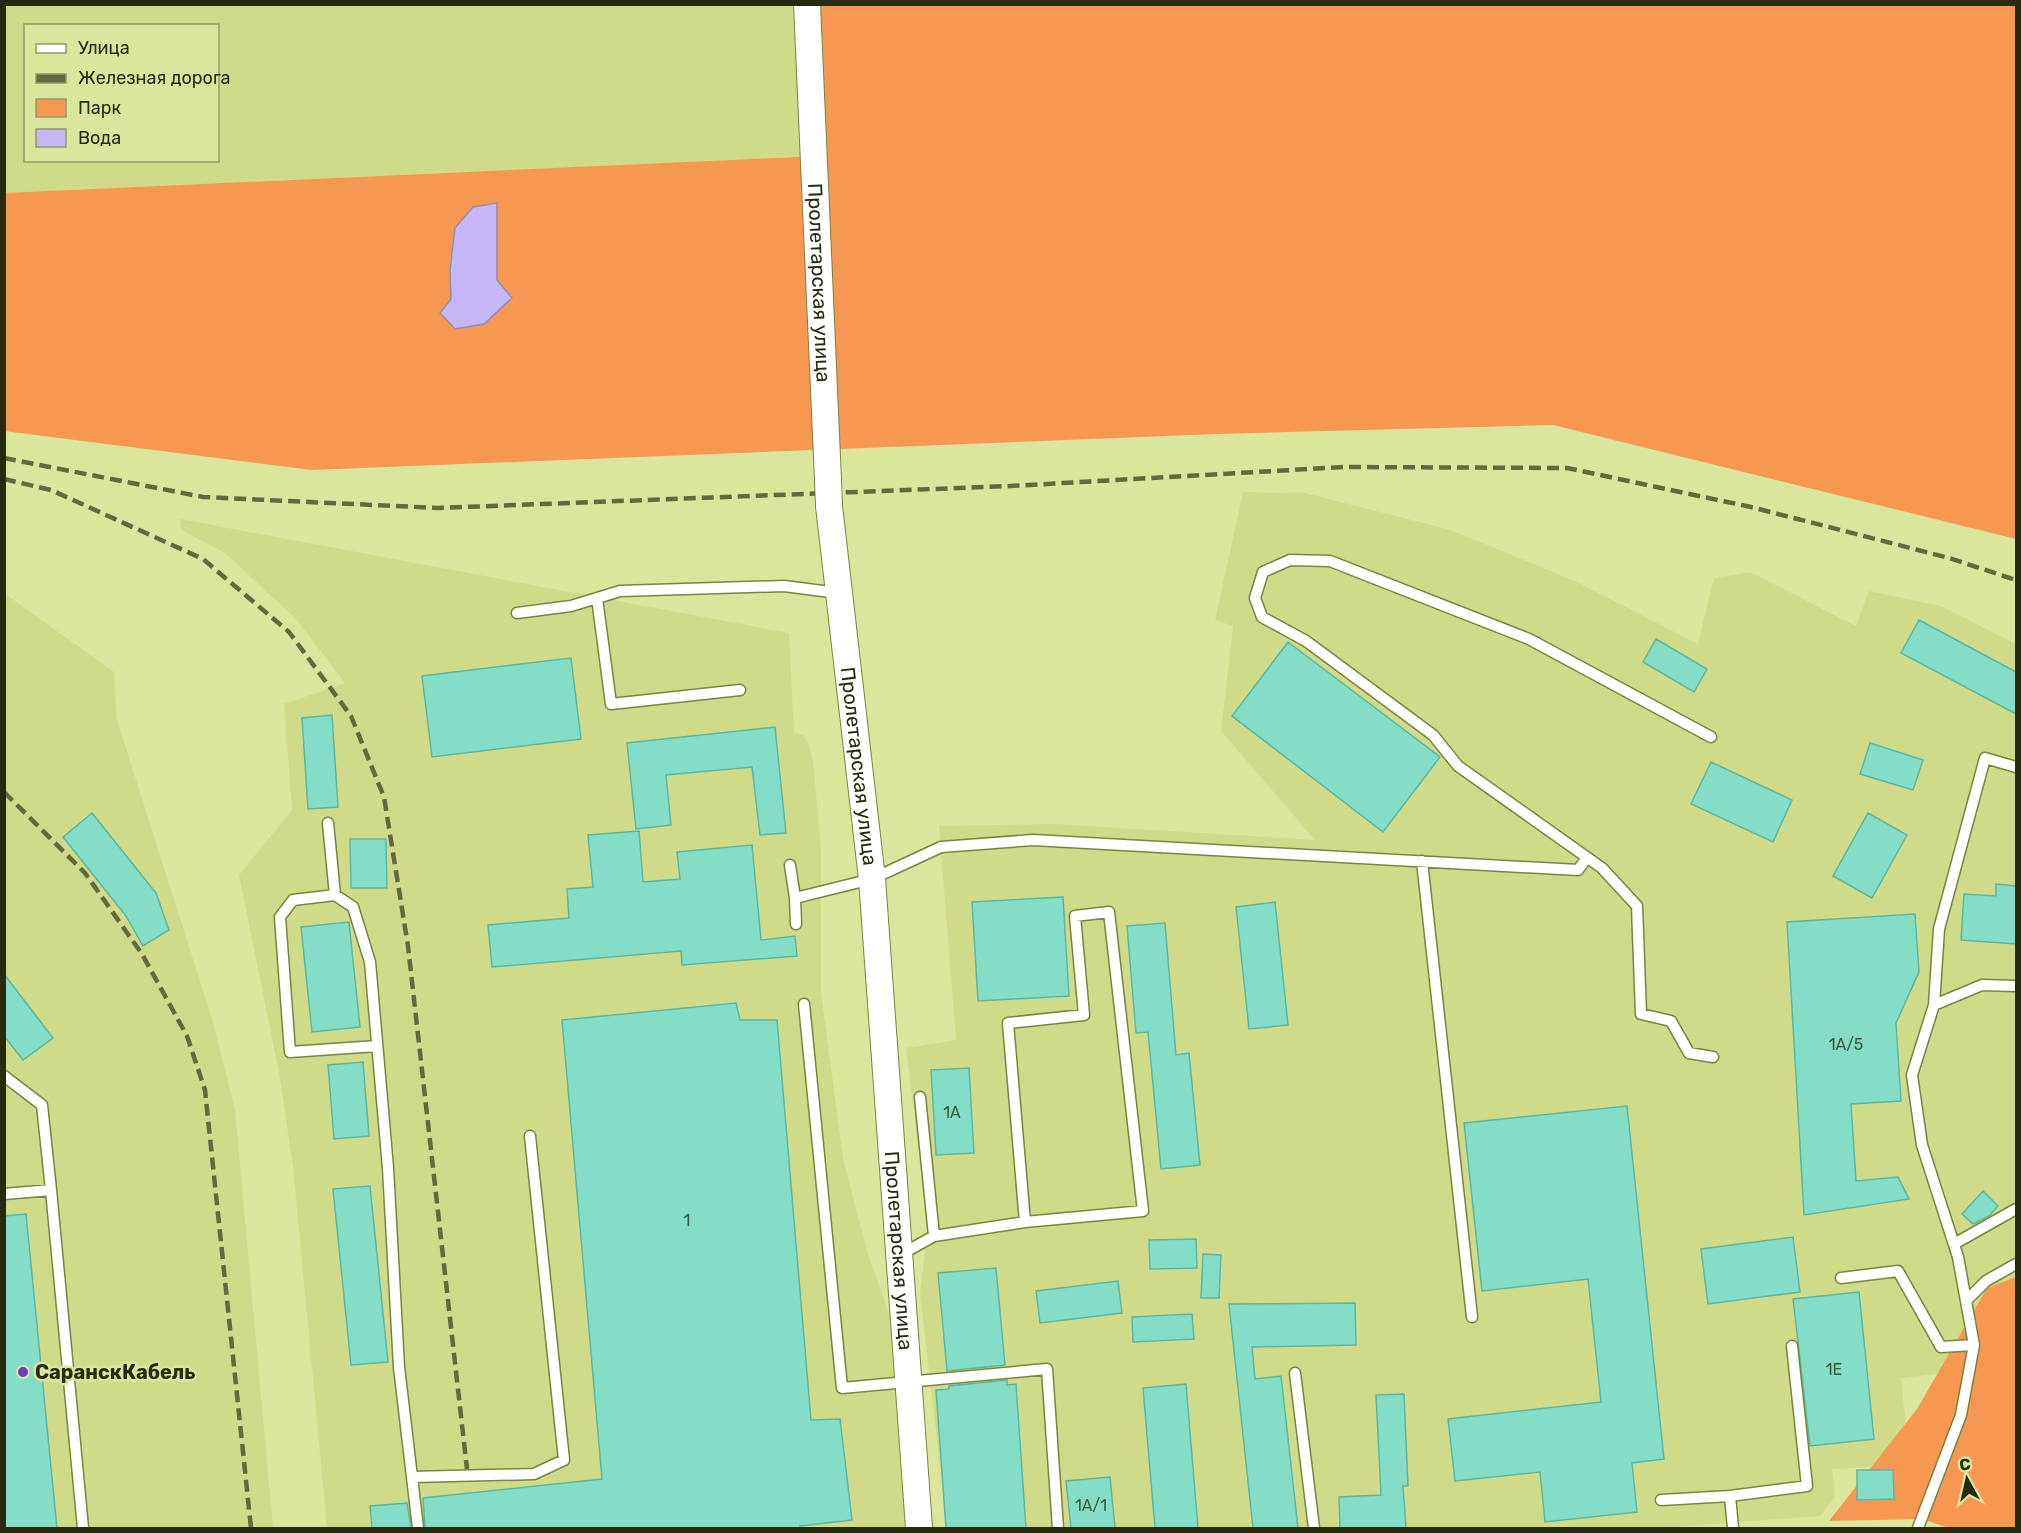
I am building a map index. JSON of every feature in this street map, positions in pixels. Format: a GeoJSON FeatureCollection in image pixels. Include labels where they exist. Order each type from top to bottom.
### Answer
{"type":"FeatureCollection","features":[{"type":"Feature","properties":{"kind":"street","name":"Пролетарская улица"},"geometry":{"type":"LineString","coordinates":[[807,4],[814,220],[829,507],[872,879],[919,1528]]}},
{"type":"Feature","properties":{"kind":"lane"},"geometry":{"type":"LineString","coordinates":[[1711,737],[1529,639],[1330,561],[1290,560],[1263,572],[1255,598],[1262,617],[1306,641],[1433,735],[1458,766],[1586,859],[1602,868],[1636,906],[1641,1014],[1671,1020],[1689,1053],[1713,1057]]}},
{"type":"Feature","properties":{"kind":"lane"},"geometry":{"type":"LineString","coordinates":[[517,613],[571,606],[620,591],[784,586],[838,593]]}},
{"type":"Feature","properties":{"kind":"lane"},"geometry":{"type":"LineString","coordinates":[[597,598],[611,705],[740,690]]}},
{"type":"Feature","properties":{"kind":"lane"},"geometry":{"type":"LineString","coordinates":[[1918,1528],[1961,1415],[1974,1345],[1954,1244],[1922,1145],[1912,1075],[1934,1005],[1939,929],[1985,758],[2016,767]]}},
{"type":"Feature","properties":{"kind":"lane"},"geometry":{"type":"LineString","coordinates":[[328,822],[335,895]]}},
{"type":"Feature","properties":{"kind":"lane"},"geometry":{"type":"LineString","coordinates":[[795,898],[872,879],[941,847],[1033,840],[1578,870],[1586,859]]}},
{"type":"Feature","properties":{"kind":"lane"},"geometry":{"type":"LineString","coordinates":[[1422,861],[1472,1317]]}},
{"type":"Feature","properties":{"kind":"lane"},"geometry":{"type":"LineString","coordinates":[[790,865],[796,924]]}},
{"type":"Feature","properties":{"kind":"lane"},"geometry":{"type":"LineString","coordinates":[[377,1046],[290,1052],[280,917],[293,900],[335,895],[353,907],[370,962],[388,1168],[399,1367],[418,1528]]}},
{"type":"Feature","properties":{"kind":"lane"},"geometry":{"type":"LineString","coordinates":[[899,1255],[934,1236],[1025,1222],[1143,1211],[1109,912],[1075,916],[1084,1015],[1008,1023],[1025,1222]]}},
{"type":"Feature","properties":{"kind":"lane"},"geometry":{"type":"LineString","coordinates":[[1934,1005],[1982,986],[2016,986]]}},
{"type":"Feature","properties":{"kind":"lane"},"geometry":{"type":"LineString","coordinates":[[804,1004],[842,1388],[1047,1369],[1058,1528]]}},
{"type":"Feature","properties":{"kind":"lane"},"geometry":{"type":"LineString","coordinates":[[4,1076],[42,1105],[82,1528]]}},
{"type":"Feature","properties":{"kind":"lane"},"geometry":{"type":"LineString","coordinates":[[920,1097],[934,1236]]}},
{"type":"Feature","properties":{"kind":"lane"},"geometry":{"type":"LineString","coordinates":[[412,1477],[534,1474],[564,1460],[530,1136]]}},
{"type":"Feature","properties":{"kind":"lane"},"geometry":{"type":"LineString","coordinates":[[4,1194],[51,1190]]}},
{"type":"Feature","properties":{"kind":"lane"},"geometry":{"type":"LineString","coordinates":[[1954,1244],[2016,1209]]}},
{"type":"Feature","properties":{"kind":"lane"},"geometry":{"type":"LineString","coordinates":[[1966,1301],[1986,1281],[2016,1264]]}},
{"type":"Feature","properties":{"kind":"lane"},"geometry":{"type":"LineString","coordinates":[[1841,1278],[1898,1271],[1941,1347],[1974,1345]]}},
{"type":"Feature","properties":{"kind":"lane"},"geometry":{"type":"LineString","coordinates":[[1661,1500],[1730,1496],[1807,1486],[1792,1346]]}},
{"type":"Feature","properties":{"kind":"lane"},"geometry":{"type":"LineString","coordinates":[[1295,1373],[1314,1528]]}},
{"type":"Feature","properties":{"kind":"lane"},"geometry":{"type":"LineString","coordinates":[[1730,1496],[1733,1528]]}},
{"type":"Feature","properties":{"kind":"shaded area"},"geometry":{"type":"Polygon","coordinates":[[[4,5],[811,5],[819,156],[5,193],[4,5]]]}},
{"type":"Feature","properties":{"kind":"shaded area"},"geometry":{"type":"Polygon","coordinates":[[[1243,492],[1305,493],[1451,530],[1577,582],[1698,644],[1714,578],[1750,572],[1856,626],[1869,591],[1941,606],[2016,644],[2016,1365],[1901,1378],[1910,1465],[1832,1469],[1835,1497],[1820,1516],[1659,1528],[947,1528],[920,1293],[928,1227],[906,1048],[956,1040],[939,826],[1054,824],[1315,840],[1221,731],[1233,626],[1215,620],[1243,492]]]}},
{"type":"Feature","properties":{"kind":"shaded area"},"geometry":{"type":"Polygon","coordinates":[[[180,519],[789,633],[794,733],[803,735],[809,744],[813,761],[821,847],[821,992],[843,1158],[867,1251],[891,1319],[911,1528],[327,1528],[293,1167],[280,1078],[239,875],[292,810],[284,704],[345,683],[296,619],[225,553],[181,530],[180,519]]]}},
{"type":"Feature","properties":{"kind":"shaded area"},"geometry":{"type":"Polygon","coordinates":[[[4,593],[114,672],[117,720],[213,1022],[235,1109],[273,1528],[5,1528],[4,593]]]}},
{"type":"Feature","properties":{"kind":"green space"},"geometry":{"type":"Polygon","coordinates":[[[811,5],[2016,5],[2016,539],[1553,425],[1217,434],[312,470],[4,431],[4,193],[819,156],[811,5]],[[451,299],[441,313],[455,329],[451,299]]]}},
{"type":"Feature","properties":{"kind":"green space"},"geometry":{"type":"Polygon","coordinates":[[[2016,1277],[2016,1528],[1949,1528],[1922,1519],[1829,1521],[1917,1409],[1987,1288],[2016,1277]]]}},
{"type":"Feature","properties":{"kind":"water"},"geometry":{"type":"Polygon","coordinates":[[[497,203],[497,280],[512,298],[484,324],[455,329],[440,313],[451,299],[450,270],[455,228],[473,207],[497,203]]]}},
{"type":"Feature","properties":{"kind":"building"},"geometry":{"type":"Polygon","coordinates":[[[1919,620],[2016,672],[2016,714],[1901,653],[1919,620]]]}},
{"type":"Feature","properties":{"kind":"building"},"geometry":{"type":"Polygon","coordinates":[[[1656,639],[1707,669],[1694,692],[1643,662],[1656,639]]]}},
{"type":"Feature","properties":{"kind":"building"},"geometry":{"type":"Polygon","coordinates":[[[1288,642],[1440,757],[1383,832],[1232,716],[1288,642]]]}},
{"type":"Feature","properties":{"kind":"building"},"geometry":{"type":"Polygon","coordinates":[[[571,658],[581,739],[432,757],[422,676],[571,658]]]}},
{"type":"Feature","properties":{"kind":"building"},"geometry":{"type":"Polygon","coordinates":[[[332,715],[338,807],[308,809],[302,718],[332,715]]]}},
{"type":"Feature","properties":{"kind":"building"},"geometry":{"type":"Polygon","coordinates":[[[775,727],[786,833],[760,835],[752,767],[666,775],[671,825],[636,829],[627,743],[775,727]]]}},
{"type":"Feature","properties":{"kind":"building"},"geometry":{"type":"Polygon","coordinates":[[[1870,743],[1923,760],[1913,790],[1860,774],[1870,743]]]}},
{"type":"Feature","properties":{"kind":"building"},"geometry":{"type":"Polygon","coordinates":[[[1711,762],[1792,800],[1773,842],[1691,804],[1711,762]]]}},
{"type":"Feature","properties":{"kind":"building"},"geometry":{"type":"Polygon","coordinates":[[[92,813],[156,893],[169,930],[143,946],[126,916],[63,837],[92,813]]]}},
{"type":"Feature","properties":{"kind":"building"},"geometry":{"type":"Polygon","coordinates":[[[1868,813],[1907,835],[1872,898],[1833,876],[1868,813]]]}},
{"type":"Feature","properties":{"kind":"building"},"geometry":{"type":"Polygon","coordinates":[[[639,831],[643,882],[680,879],[677,852],[752,845],[761,940],[795,936],[797,956],[682,965],[681,951],[492,967],[488,925],[569,918],[567,889],[593,887],[588,835],[639,831]]]}},
{"type":"Feature","properties":{"kind":"building"},"geometry":{"type":"Polygon","coordinates":[[[350,839],[386,839],[387,888],[351,888],[350,839]]]}},
{"type":"Feature","properties":{"kind":"building"},"geometry":{"type":"Polygon","coordinates":[[[1996,884],[2016,886],[2016,944],[1961,940],[1964,894],[1996,896],[1996,884]]]}},
{"type":"Feature","properties":{"kind":"building"},"geometry":{"type":"Polygon","coordinates":[[[1063,897],[1069,996],[978,1001],[972,902],[1063,897]]]}},
{"type":"Feature","properties":{"kind":"building"},"geometry":{"type":"Polygon","coordinates":[[[1275,902],[1288,1025],[1249,1029],[1236,907],[1275,902]]]}},
{"type":"Feature","properties":{"kind":"building"},"geometry":{"type":"Polygon","coordinates":[[[1915,914],[1919,972],[1896,1023],[1901,1101],[1851,1104],[1856,1181],[1898,1177],[1909,1199],[1804,1215],[1787,922],[1915,914]]]}},
{"type":"Feature","properties":{"kind":"building"},"geometry":{"type":"Polygon","coordinates":[[[349,922],[360,1027],[312,1032],[301,927],[349,922]]]}},
{"type":"Feature","properties":{"kind":"building"},"geometry":{"type":"Polygon","coordinates":[[[1165,923],[1176,1055],[1189,1053],[1200,1165],[1161,1169],[1148,1032],[1136,1033],[1127,926],[1165,923]]]}},
{"type":"Feature","properties":{"kind":"building"},"geometry":{"type":"Polygon","coordinates":[[[4,974],[53,1038],[23,1060],[4,1036],[4,974]]]}},
{"type":"Feature","properties":{"kind":"building"},"geometry":{"type":"Polygon","coordinates":[[[736,1003],[740,1020],[777,1020],[811,1420],[840,1419],[852,1520],[800,1526],[800,1528],[425,1528],[423,1498],[602,1479],[562,1020],[736,1003]]]}},
{"type":"Feature","properties":{"kind":"building"},"geometry":{"type":"Polygon","coordinates":[[[363,1062],[369,1136],[334,1139],[328,1065],[363,1062]]]}},
{"type":"Feature","properties":{"kind":"building"},"geometry":{"type":"Polygon","coordinates":[[[969,1068],[974,1153],[936,1155],[931,1070],[969,1068]]]}},
{"type":"Feature","properties":{"kind":"building"},"geometry":{"type":"Polygon","coordinates":[[[1627,1106],[1664,1459],[1632,1463],[1637,1512],[1545,1522],[1540,1472],[1455,1481],[1448,1419],[1601,1402],[1588,1279],[1482,1291],[1464,1123],[1627,1106]]]}},
{"type":"Feature","properties":{"kind":"building"},"geometry":{"type":"Polygon","coordinates":[[[370,1186],[388,1362],[351,1365],[333,1189],[370,1186]]]}},
{"type":"Feature","properties":{"kind":"building"},"geometry":{"type":"Polygon","coordinates":[[[1983,1191],[1998,1206],[1989,1216],[1973,1224],[1962,1214],[1983,1191]]]}},
{"type":"Feature","properties":{"kind":"building","name":"СаранскКабель"},"geometry":{"type":"Polygon","coordinates":[[[26,1214],[57,1528],[4,1528],[4,1216],[26,1214]]]}},
{"type":"Feature","properties":{"kind":"building"},"geometry":{"type":"Polygon","coordinates":[[[1793,1237],[1800,1292],[1708,1304],[1701,1249],[1793,1237]]]}},
{"type":"Feature","properties":{"kind":"building"},"geometry":{"type":"Polygon","coordinates":[[[1196,1239],[1197,1268],[1150,1269],[1149,1240],[1196,1239]]]}},
{"type":"Feature","properties":{"kind":"building"},"geometry":{"type":"Polygon","coordinates":[[[1203,1254],[1221,1255],[1219,1298],[1201,1298],[1203,1254]]]}},
{"type":"Feature","properties":{"kind":"building"},"geometry":{"type":"Polygon","coordinates":[[[996,1268],[1005,1365],[947,1371],[938,1273],[996,1268]]]}},
{"type":"Feature","properties":{"kind":"building"},"geometry":{"type":"Polygon","coordinates":[[[1118,1281],[1122,1313],[1040,1323],[1036,1291],[1118,1281]]]}},
{"type":"Feature","properties":{"kind":"building"},"geometry":{"type":"Polygon","coordinates":[[[1859,1292],[1874,1439],[1810,1446],[1793,1299],[1859,1292]]]}},
{"type":"Feature","properties":{"kind":"building"},"geometry":{"type":"Polygon","coordinates":[[[1355,1303],[1356,1345],[1252,1347],[1255,1379],[1281,1376],[1298,1528],[1253,1528],[1229,1304],[1355,1303]]]}},
{"type":"Feature","properties":{"kind":"building"},"geometry":{"type":"Polygon","coordinates":[[[1192,1314],[1194,1339],[1133,1342],[1132,1317],[1192,1314]]]}},
{"type":"Feature","properties":{"kind":"building"},"geometry":{"type":"Polygon","coordinates":[[[1007,1380],[1007,1385],[1016,1384],[1026,1528],[946,1528],[936,1390],[949,1389],[949,1386],[1007,1380]]]}},
{"type":"Feature","properties":{"kind":"building"},"geometry":{"type":"Polygon","coordinates":[[[1186,1384],[1198,1528],[1155,1528],[1143,1388],[1186,1384]]]}},
{"type":"Feature","properties":{"kind":"building"},"geometry":{"type":"Polygon","coordinates":[[[1404,1394],[1408,1486],[1403,1486],[1406,1528],[1340,1528],[1339,1497],[1381,1495],[1376,1395],[1404,1394]]]}},
{"type":"Feature","properties":{"kind":"building"},"geometry":{"type":"Polygon","coordinates":[[[1857,1470],[1893,1470],[1894,1499],[1857,1500],[1857,1470]]]}},
{"type":"Feature","properties":{"kind":"building"},"geometry":{"type":"Polygon","coordinates":[[[1110,1477],[1115,1528],[1071,1528],[1066,1481],[1110,1477]]]}},
{"type":"Feature","properties":{"kind":"building"},"geometry":{"type":"Polygon","coordinates":[[[407,1503],[411,1528],[372,1528],[370,1506],[407,1503]]]}},
{"type":"Feature","properties":{"kind":"railway"},"geometry":{"type":"LineString","coordinates":[[4,458],[203,497],[438,508],[1011,486],[1344,467],[1567,468],[1751,507],[1949,558],[2016,580]]}},
{"type":"Feature","properties":{"kind":"railway"},"geometry":{"type":"LineString","coordinates":[[4,479],[51,490],[203,559],[289,632],[351,716],[384,797],[408,946],[467,1469]]}},
{"type":"Feature","properties":{"kind":"railway"},"geometry":{"type":"LineString","coordinates":[[4,792],[85,873],[142,954],[187,1036],[205,1090],[251,1528]]}},
{"type":"Feature","properties":{"kind":"place","name":"СаранскКабель"},"geometry":{"type":"Point","coordinates":[23,1372]}}]}
